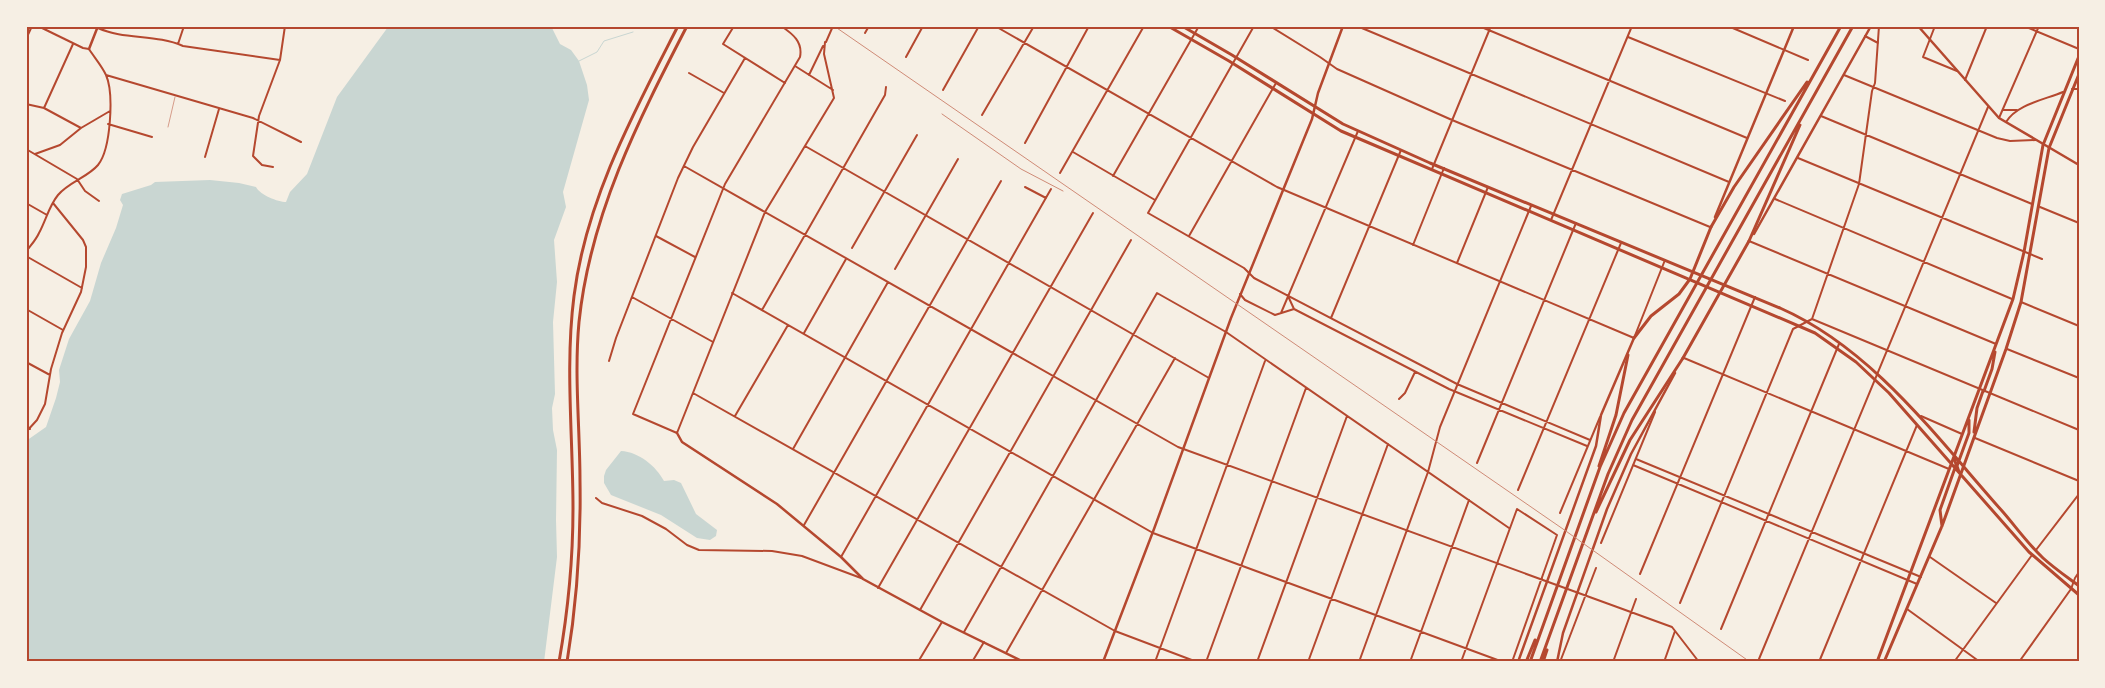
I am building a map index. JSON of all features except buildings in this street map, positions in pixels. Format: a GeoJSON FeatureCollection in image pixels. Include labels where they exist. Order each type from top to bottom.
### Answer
{"type":"FeatureCollection","features":[{"type":"Feature","properties":{"kind":"main road"},"geometry":{"type":"LineString","coordinates":[[559,662],[568,596],[573,538],[570,355],[574,295],[579,266],[594,210],[615,156],[678,26]]}},
{"type":"Feature","properties":{"kind":"main road"},"geometry":{"type":"LineString","coordinates":[[566,662],[578,569],[580,489],[577,355],[587,267],[602,210],[626,151],[647,104],[687,26]]}},
{"type":"Feature","properties":{"kind":"main road"},"geometry":{"type":"LineString","coordinates":[[1168,26],[1233,63],[1313,114],[1355,137],[1715,290],[1723,289],[1755,297],[1818,327],[1878,375],[1916,414],[2043,558],[2079,586]]}},
{"type":"Feature","properties":{"kind":"main road"},"geometry":{"type":"LineString","coordinates":[[1182,26],[1236,57],[1342,124],[1719,283],[1723,289],[1752,305],[1815,333],[1856,362],[1876,380],[1918,425],[2030,554],[2049,572],[2079,595]]}},
{"type":"Feature","properties":{"kind":"main road"},"geometry":{"type":"LineString","coordinates":[[1583,512],[1612,439],[1638,386],[1841,26]]}},
{"type":"Feature","properties":{"kind":"main road"},"geometry":{"type":"LineString","coordinates":[[1542,662],[1608,474],[1632,420],[1853,26]]}},
{"type":"Feature","properties":{"kind":"main road"},"geometry":{"type":"LineString","coordinates":[[1974,438],[1977,408],[1982,390],[1996,344],[2013,299],[2024,252],[2043,145],[2079,56]]}},
{"type":"Feature","properties":{"kind":"main road"},"geometry":{"type":"LineString","coordinates":[[1634,338],[1652,316],[1679,294],[1692,280],[1693,272],[1711,227],[1734,187],[1778,127],[1820,63]]}},
{"type":"Feature","properties":{"kind":"main road"},"geometry":{"type":"LineString","coordinates":[[1884,662],[1930,557],[2006,349],[2021,302],[2040,207],[2049,148],[2079,74]]}},
{"type":"Feature","properties":{"kind":"main road"},"geometry":{"type":"LineString","coordinates":[[1584,540],[1630,440],[1683,358],[1749,242],[1809,107]]}},
{"type":"Feature","properties":{"kind":"main road"},"geometry":{"type":"LineString","coordinates":[[1530,662],[1616,415],[1628,355]]}},
{"type":"Feature","properties":{"kind":"main road"},"geometry":{"type":"LineString","coordinates":[[1877,662],[1962,434],[1982,390]]}},
{"type":"Feature","properties":{"kind":"main road"},"geometry":{"type":"LineString","coordinates":[[1960,473],[1958,462],[1969,433],[1969,417]]}},
{"type":"Feature","properties":{"kind":"main road"},"geometry":{"type":"LineString","coordinates":[[1942,526],[1940,510],[1955,468],[1954,457]]}},
{"type":"Feature","properties":{"kind":"main road"},"geometry":{"type":"LineString","coordinates":[[1526,662],[1547,614]]}},
{"type":"Feature","properties":{"kind":"street"},"geometry":{"type":"LineString","coordinates":[[26,39],[32,26]]}},
{"type":"Feature","properties":{"kind":"street"},"geometry":{"type":"LineString","coordinates":[[26,252],[39,233],[53,203],[62,191],[95,168],[101,160],[110,111],[110,91],[106,75],[88,49],[38,26]]}},
{"type":"Feature","properties":{"kind":"street"},"geometry":{"type":"LineString","coordinates":[[178,44],[184,26]]}},
{"type":"Feature","properties":{"kind":"street"},"geometry":{"type":"LineString","coordinates":[[273,167],[262,165],[253,156],[259,121],[270,83],[280,60],[285,26]]}},
{"type":"Feature","properties":{"kind":"street"},"geometry":{"type":"LineString","coordinates":[[734,26],[723,44],[785,83]]}},
{"type":"Feature","properties":{"kind":"street"},"geometry":{"type":"LineString","coordinates":[[677,433],[633,414],[724,188],[795,66],[801,49],[797,40],[781,26]]}},
{"type":"Feature","properties":{"kind":"street"},"geometry":{"type":"LineString","coordinates":[[809,75],[834,26]]}},
{"type":"Feature","properties":{"kind":"street"},"geometry":{"type":"LineString","coordinates":[[865,33],[869,26]]}},
{"type":"Feature","properties":{"kind":"street"},"geometry":{"type":"LineString","coordinates":[[906,57],[923,26]]}},
{"type":"Feature","properties":{"kind":"street"},"geometry":{"type":"LineString","coordinates":[[943,90],[979,26]]}},
{"type":"Feature","properties":{"kind":"street"},"geometry":{"type":"LineString","coordinates":[[995,26],[1283,190],[1634,338]]}},
{"type":"Feature","properties":{"kind":"street"},"geometry":{"type":"LineString","coordinates":[[982,115],[1034,26]]}},
{"type":"Feature","properties":{"kind":"street"},"geometry":{"type":"LineString","coordinates":[[1024,143],[1089,26]]}},
{"type":"Feature","properties":{"kind":"street"},"geometry":{"type":"LineString","coordinates":[[1060,173],[1144,26]]}},
{"type":"Feature","properties":{"kind":"street"},"geometry":{"type":"LineString","coordinates":[[1113,176],[1199,26]]}},
{"type":"Feature","properties":{"kind":"street"},"geometry":{"type":"LineString","coordinates":[[1254,26],[1148,213],[1244,268],[1254,278],[1457,384],[1590,440]]}},
{"type":"Feature","properties":{"kind":"street"},"geometry":{"type":"LineString","coordinates":[[1270,26],[1337,69],[1452,120],[1711,227],[1794,26]]}},
{"type":"Feature","properties":{"kind":"street"},"geometry":{"type":"LineString","coordinates":[[1103,662],[1153,533],[1237,301],[1313,114],[1343,26]]}},
{"type":"Feature","properties":{"kind":"street"},"geometry":{"type":"LineString","coordinates":[[1357,26],[1729,182]]}},
{"type":"Feature","properties":{"kind":"street"},"geometry":{"type":"LineString","coordinates":[[1480,26],[1747,138]]}},
{"type":"Feature","properties":{"kind":"street"},"geometry":{"type":"LineString","coordinates":[[1432,169],[1491,26]]}},
{"type":"Feature","properties":{"kind":"street"},"geometry":{"type":"LineString","coordinates":[[1551,220],[1632,26]]}},
{"type":"Feature","properties":{"kind":"street"},"geometry":{"type":"LineString","coordinates":[[1728,26],[1808,60]]}},
{"type":"Feature","properties":{"kind":"street"},"geometry":{"type":"LineString","coordinates":[[1738,30],[1739,26]]}},
{"type":"Feature","properties":{"kind":"street"},"geometry":{"type":"LineString","coordinates":[[1871,26],[1822,116],[1749,242],[1996,344]]}},
{"type":"Feature","properties":{"kind":"street"},"geometry":{"type":"LineString","coordinates":[[1680,603],[1793,329],[1812,319],[1844,230],[1859,184],[1867,135],[1879,26]]}},
{"type":"Feature","properties":{"kind":"street"},"geometry":{"type":"LineString","coordinates":[[1918,26],[1999,118],[2079,165]]}},
{"type":"Feature","properties":{"kind":"street"},"geometry":{"type":"LineString","coordinates":[[1935,26],[1923,57],[1957,72]]}},
{"type":"Feature","properties":{"kind":"street"},"geometry":{"type":"LineString","coordinates":[[1965,80],[1987,26]]}},
{"type":"Feature","properties":{"kind":"street"},"geometry":{"type":"LineString","coordinates":[[2024,26],[2079,49]]}},
{"type":"Feature","properties":{"kind":"street"},"geometry":{"type":"LineString","coordinates":[[1999,118],[2039,26]]}},
{"type":"Feature","properties":{"kind":"street"},"geometry":{"type":"LineString","coordinates":[[88,49],[97,27],[115,34],[170,40],[178,44],[280,60]]}},
{"type":"Feature","properties":{"kind":"street"},"geometry":{"type":"LineString","coordinates":[[1627,36],[1786,101]]}},
{"type":"Feature","properties":{"kind":"street"},"geometry":{"type":"LineString","coordinates":[[1866,36],[1878,43]]}},
{"type":"Feature","properties":{"kind":"street"},"geometry":{"type":"LineString","coordinates":[[826,42],[824,54],[834,98],[765,212],[677,433],[682,442],[777,504],[804,525],[841,556],[863,579]]}},
{"type":"Feature","properties":{"kind":"street"},"geometry":{"type":"LineString","coordinates":[[44,108],[74,44]]}},
{"type":"Feature","properties":{"kind":"street"},"geometry":{"type":"LineString","coordinates":[[609,361],[612,346],[684,166],[724,93],[746,58]]}},
{"type":"Feature","properties":{"kind":"street"},"geometry":{"type":"LineString","coordinates":[[795,66],[833,90]]}},
{"type":"Feature","properties":{"kind":"street"},"geometry":{"type":"LineString","coordinates":[[689,73],[724,93]]}},
{"type":"Feature","properties":{"kind":"street"},"geometry":{"type":"LineString","coordinates":[[106,75],[259,121],[301,142]]}},
{"type":"Feature","properties":{"kind":"street"},"geometry":{"type":"LineString","coordinates":[[1844,75],[1978,130],[2010,141],[2036,140]]}},
{"type":"Feature","properties":{"kind":"street"},"geometry":{"type":"LineString","coordinates":[[1189,236],[1276,83]]}},
{"type":"Feature","properties":{"kind":"street"},"geometry":{"type":"LineString","coordinates":[[762,310],[885,95],[886,87]]}},
{"type":"Feature","properties":{"kind":"street"},"geometry":{"type":"LineString","coordinates":[[2072,89],[2079,88]]}},
{"type":"Feature","properties":{"kind":"street"},"geometry":{"type":"LineString","coordinates":[[2006,122],[2010,115],[2017,110],[2063,92]]}},
{"type":"Feature","properties":{"kind":"street"},"geometry":{"type":"LineString","coordinates":[[26,104],[44,108],[81,128]]}},
{"type":"Feature","properties":{"kind":"street"},"geometry":{"type":"LineString","coordinates":[[1759,659],[1988,107]]}},
{"type":"Feature","properties":{"kind":"street"},"geometry":{"type":"LineString","coordinates":[[205,157],[219,109]]}},
{"type":"Feature","properties":{"kind":"street"},"geometry":{"type":"LineString","coordinates":[[2003,110],[2017,110]]}},
{"type":"Feature","properties":{"kind":"street"},"geometry":{"type":"LineString","coordinates":[[35,154],[60,145],[81,128],[110,111]]}},
{"type":"Feature","properties":{"kind":"street"},"geometry":{"type":"LineString","coordinates":[[1822,116],[2032,204]]}},
{"type":"Feature","properties":{"kind":"street"},"geometry":{"type":"LineString","coordinates":[[108,124],[152,137]]}},
{"type":"Feature","properties":{"kind":"street"},"geometry":{"type":"LineString","coordinates":[[1281,313],[1358,131]]}},
{"type":"Feature","properties":{"kind":"street"},"geometry":{"type":"LineString","coordinates":[[852,248],[917,135]]}},
{"type":"Feature","properties":{"kind":"street"},"geometry":{"type":"LineString","coordinates":[[805,146],[1209,378]]}},
{"type":"Feature","properties":{"kind":"street"},"geometry":{"type":"LineString","coordinates":[[26,149],[77,180],[85,192],[99,202]]}},
{"type":"Feature","properties":{"kind":"street"},"geometry":{"type":"LineString","coordinates":[[1331,318],[1401,150]]}},
{"type":"Feature","properties":{"kind":"street"},"geometry":{"type":"LineString","coordinates":[[1072,152],[1155,200]]}},
{"type":"Feature","properties":{"kind":"street"},"geometry":{"type":"LineString","coordinates":[[1798,158],[2042,260]]}},
{"type":"Feature","properties":{"kind":"street"},"geometry":{"type":"LineString","coordinates":[[895,269],[958,159]]}},
{"type":"Feature","properties":{"kind":"street"},"geometry":{"type":"LineString","coordinates":[[684,166],[1184,449],[1672,627],[1699,662]]}},
{"type":"Feature","properties":{"kind":"street"},"geometry":{"type":"LineString","coordinates":[[1413,245],[1444,168]]}},
{"type":"Feature","properties":{"kind":"street"},"geometry":{"type":"LineString","coordinates":[[804,525],[1001,181]]}},
{"type":"Feature","properties":{"kind":"street"},"geometry":{"type":"LineString","coordinates":[[1025,187],[1046,198]]}},
{"type":"Feature","properties":{"kind":"street"},"geometry":{"type":"LineString","coordinates":[[1457,263],[1488,187]]}},
{"type":"Feature","properties":{"kind":"street"},"geometry":{"type":"LineString","coordinates":[[841,556],[1051,189]]}},
{"type":"Feature","properties":{"kind":"street"},"geometry":{"type":"LineString","coordinates":[[1775,199],[1844,230],[2013,299]]}},
{"type":"Feature","properties":{"kind":"street"},"geometry":{"type":"LineString","coordinates":[[26,203],[47,215]]}},
{"type":"Feature","properties":{"kind":"street"},"geometry":{"type":"LineString","coordinates":[[26,432],[37,420],[45,404],[50,375],[63,330],[82,288],[86,267],[86,248],[78,232],[53,203]]}},
{"type":"Feature","properties":{"kind":"street"},"geometry":{"type":"LineString","coordinates":[[1359,662],[1428,472],[1436,437],[1532,205]]}},
{"type":"Feature","properties":{"kind":"street"},"geometry":{"type":"LineString","coordinates":[[2040,207],[2079,223]]}},
{"type":"Feature","properties":{"kind":"street"},"geometry":{"type":"LineString","coordinates":[[878,588],[1093,213]]}},
{"type":"Feature","properties":{"kind":"street"},"geometry":{"type":"LineString","coordinates":[[1477,463],[1576,223]]}},
{"type":"Feature","properties":{"kind":"street"},"geometry":{"type":"LineString","coordinates":[[656,236],[695,257]]}},
{"type":"Feature","properties":{"kind":"street"},"geometry":{"type":"LineString","coordinates":[[920,610],[1131,240]]}},
{"type":"Feature","properties":{"kind":"street"},"geometry":{"type":"LineString","coordinates":[[1518,490],[1621,242]]}},
{"type":"Feature","properties":{"kind":"street"},"geometry":{"type":"LineString","coordinates":[[26,256],[82,288]]}},
{"type":"Feature","properties":{"kind":"street"},"geometry":{"type":"LineString","coordinates":[[804,334],[846,258]]}},
{"type":"Feature","properties":{"kind":"street"},"geometry":{"type":"LineString","coordinates":[[1560,513],[1587,446],[1628,355],[1665,260]]}},
{"type":"Feature","properties":{"kind":"street"},"geometry":{"type":"LineString","coordinates":[[793,449],[888,282]]}},
{"type":"Feature","properties":{"kind":"street"},"geometry":{"type":"LineString","coordinates":[[732,293],[1153,533],[1503,662]]}},
{"type":"Feature","properties":{"kind":"street"},"geometry":{"type":"LineString","coordinates":[[964,632],[1157,293],[1226,332],[1509,528]]}},
{"type":"Feature","properties":{"kind":"street"},"geometry":{"type":"LineString","coordinates":[[1240,294],[1245,300],[1274,315],[1294,309]]}},
{"type":"Feature","properties":{"kind":"street"},"geometry":{"type":"LineString","coordinates":[[1288,296],[1294,309],[1415,372],[1454,391],[1587,446]]}},
{"type":"Feature","properties":{"kind":"street"},"geometry":{"type":"LineString","coordinates":[[632,297],[713,342]]}},
{"type":"Feature","properties":{"kind":"street"},"geometry":{"type":"LineString","coordinates":[[1640,574],[1755,297]]}},
{"type":"Feature","properties":{"kind":"street"},"geometry":{"type":"LineString","coordinates":[[2021,302],[2079,326]]}},
{"type":"Feature","properties":{"kind":"street"},"geometry":{"type":"LineString","coordinates":[[26,309],[63,330]]}},
{"type":"Feature","properties":{"kind":"street"},"geometry":{"type":"LineString","coordinates":[[1812,319],[2079,430]]}},
{"type":"Feature","properties":{"kind":"street"},"geometry":{"type":"LineString","coordinates":[[735,416],[788,324]]}},
{"type":"Feature","properties":{"kind":"street"},"geometry":{"type":"LineString","coordinates":[[1361,343],[1364,336]]}},
{"type":"Feature","properties":{"kind":"street"},"geometry":{"type":"LineString","coordinates":[[1721,629],[1840,344]]}},
{"type":"Feature","properties":{"kind":"street"},"geometry":{"type":"LineString","coordinates":[[2006,349],[2079,378]]}},
{"type":"Feature","properties":{"kind":"street"},"geometry":{"type":"LineString","coordinates":[[1006,653],[1175,358]]}},
{"type":"Feature","properties":{"kind":"street"},"geometry":{"type":"LineString","coordinates":[[1559,662],[1563,633],[1607,509],[1631,454],[1656,411],[1683,358],[1949,469]]}},
{"type":"Feature","properties":{"kind":"street"},"geometry":{"type":"LineString","coordinates":[[1156,662],[1266,360]]}},
{"type":"Feature","properties":{"kind":"street"},"geometry":{"type":"LineString","coordinates":[[26,362],[50,375]]}},
{"type":"Feature","properties":{"kind":"street"},"geometry":{"type":"LineString","coordinates":[[1398,399],[1405,393],[1415,372]]}},
{"type":"Feature","properties":{"kind":"street"},"geometry":{"type":"LineString","coordinates":[[1206,662],[1306,388]]}},
{"type":"Feature","properties":{"kind":"street"},"geometry":{"type":"LineString","coordinates":[[693,393],[1115,631],[1197,662]]}},
{"type":"Feature","properties":{"kind":"street"},"geometry":{"type":"LineString","coordinates":[[1601,543],[1656,411]]}},
{"type":"Feature","properties":{"kind":"street"},"geometry":{"type":"LineString","coordinates":[[1916,414],[1962,434]]}},
{"type":"Feature","properties":{"kind":"street"},"geometry":{"type":"LineString","coordinates":[[1518,662],[1596,446],[1601,415]]}},
{"type":"Feature","properties":{"kind":"street"},"geometry":{"type":"LineString","coordinates":[[1257,662],[1347,416]]}},
{"type":"Feature","properties":{"kind":"street"},"geometry":{"type":"LineString","coordinates":[[26,425],[30,429]]}},
{"type":"Feature","properties":{"kind":"street"},"geometry":{"type":"LineString","coordinates":[[1819,662],[1918,425]]}},
{"type":"Feature","properties":{"kind":"street"},"geometry":{"type":"LineString","coordinates":[[1974,438],[2079,481]]}},
{"type":"Feature","properties":{"kind":"street"},"geometry":{"type":"LineString","coordinates":[[1308,662],[1388,444]]}},
{"type":"Feature","properties":{"kind":"street"},"geometry":{"type":"LineString","coordinates":[[1636,459],[1921,577]]}},
{"type":"Feature","properties":{"kind":"street"},"geometry":{"type":"LineString","coordinates":[[1633,466],[1918,584]]}},
{"type":"Feature","properties":{"kind":"street"},"geometry":{"type":"LineString","coordinates":[[1954,662],[2030,554],[2036,550],[2079,494]]}},
{"type":"Feature","properties":{"kind":"street"},"geometry":{"type":"LineString","coordinates":[[596,498],[602,503],[642,516],[666,529],[687,545],[699,550],[772,551],[795,555],[863,579],[942,622],[1024,662]]}},
{"type":"Feature","properties":{"kind":"street"},"geometry":{"type":"LineString","coordinates":[[1410,662],[1469,500]]}},
{"type":"Feature","properties":{"kind":"street"},"geometry":{"type":"LineString","coordinates":[[1461,662],[1517,509],[1557,535],[1512,662]]}},
{"type":"Feature","properties":{"kind":"street"},"geometry":{"type":"LineString","coordinates":[[1930,557],[1996,603]]}},
{"type":"Feature","properties":{"kind":"street"},"geometry":{"type":"LineString","coordinates":[[1559,662],[1596,568]]}},
{"type":"Feature","properties":{"kind":"street"},"geometry":{"type":"LineString","coordinates":[[2019,662],[2071,589],[2079,572]]}},
{"type":"Feature","properties":{"kind":"street"},"geometry":{"type":"LineString","coordinates":[[1613,662],[1636,599]]}},
{"type":"Feature","properties":{"kind":"street"},"geometry":{"type":"LineString","coordinates":[[1907,608],[1980,662]]}},
{"type":"Feature","properties":{"kind":"street"},"geometry":{"type":"LineString","coordinates":[[918,662],[942,622]]}},
{"type":"Feature","properties":{"kind":"street"},"geometry":{"type":"LineString","coordinates":[[1664,662],[1675,631]]}},
{"type":"Feature","properties":{"kind":"street"},"geometry":{"type":"LineString","coordinates":[[972,662],[984,642]]}},
{"type":"Feature","properties":{"kind":"street"},"geometry":{"type":"LineString","coordinates":[[2076,662],[2079,659]]}},
{"type":"Feature","properties":{"kind":"lane"},"geometry":{"type":"LineString","coordinates":[[168,127],[176,96]]}},
{"type":"Feature","properties":{"kind":"shaded area"},"geometry":{"type":"Polygon","coordinates":[[[551,26],[560,44],[571,50],[579,61],[587,85],[589,100],[563,192],[566,207],[554,240],[557,282],[553,322],[555,394],[552,408],[553,430],[557,450],[557,557],[544,662],[26,662],[26,441],[46,427],[56,398],[60,382],[59,370],[69,339],[90,301],[101,263],[116,228],[123,205],[120,200],[122,194],[155,182],[210,180],[256,187],[261,193],[270,198],[286,202],[290,192],[307,174],[337,97],[388,27],[551,26]]]}},
{"type":"Feature","properties":{"kind":"shaded area"},"geometry":{"type":"Polygon","coordinates":[[[621,451],[634,454],[652,465],[664,481],[674,480],[681,483],[696,514],[717,530],[716,536],[710,540],[697,538],[661,515],[611,495],[604,483],[604,476],[606,470],[621,451]]]}},
{"type":"Feature","properties":{"kind":"waterway"},"geometry":{"type":"LineString","coordinates":[[579,61],[597,52],[604,41],[633,32]]}},
{"type":"Feature","properties":{"kind":"railway"},"geometry":{"type":"LineString","coordinates":[[834,26],[1563,529],[1750,662]]}},
{"type":"Feature","properties":{"kind":"railway"},"geometry":{"type":"LineString","coordinates":[[942,114],[1021,169],[1063,191]]}}]}
